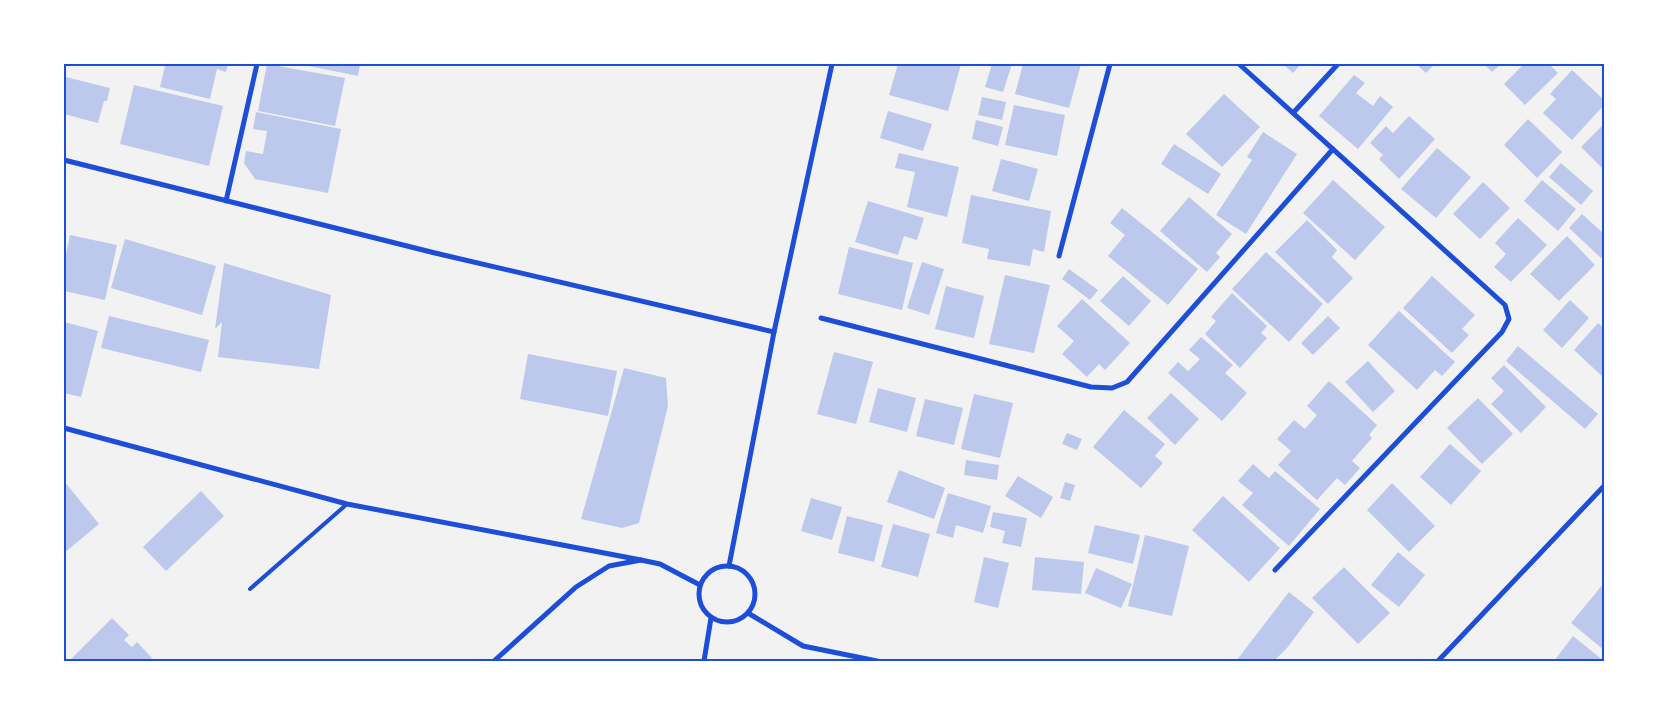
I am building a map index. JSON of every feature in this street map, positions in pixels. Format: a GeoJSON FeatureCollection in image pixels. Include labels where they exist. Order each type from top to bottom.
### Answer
{"type":"FeatureCollection","features":[{"type":"Feature","properties":{"kind":"street"},"geometry":{"type":"LineString","coordinates":[[226,201],[257,64]]}},
{"type":"Feature","properties":{"kind":"street"},"geometry":{"type":"LineString","coordinates":[[729,566],[774,332],[832,64]]}},
{"type":"Feature","properties":{"kind":"street"},"geometry":{"type":"LineString","coordinates":[[1059,256],[1110,64]]}},
{"type":"Feature","properties":{"kind":"street"},"geometry":{"type":"LineString","coordinates":[[1239,64],[1505,305],[1509,319],[1502,332],[1275,570]]}},
{"type":"Feature","properties":{"kind":"street"},"geometry":{"type":"LineString","coordinates":[[1293,113],[1338,64]]}},
{"type":"Feature","properties":{"kind":"street"},"geometry":{"type":"LineString","coordinates":[[821,318],[1091,387],[1112,388],[1127,382],[1333,149]]}},
{"type":"Feature","properties":{"kind":"street"},"geometry":{"type":"LineString","coordinates":[[64,160],[435,253],[774,332]]}},
{"type":"Feature","properties":{"kind":"street"},"geometry":{"type":"LineString","coordinates":[[64,428],[347,504],[660,564],[700,585]]}},
{"type":"Feature","properties":{"kind":"street"},"geometry":{"type":"LineString","coordinates":[[1438,661],[1604,486]]}},
{"type":"Feature","properties":{"kind":"street"},"geometry":{"type":"LineString","coordinates":[[494,661],[576,587],[609,566],[641,560]]}},
{"type":"Feature","properties":{"kind":"street"},"geometry":{"type":"LineString","coordinates":[[729,566],[740,569],[748,575],[754,584],[754,605],[741,619],[723,622],[712,618],[703,609],[699,598],[700,585],[707,575],[718,568],[729,566]]}},
{"type":"Feature","properties":{"kind":"street"},"geometry":{"type":"LineString","coordinates":[[748,613],[803,646],[877,661]]}},
{"type":"Feature","properties":{"kind":"street"},"geometry":{"type":"LineString","coordinates":[[704,661],[712,618]]}},
{"type":"Feature","properties":{"kind":"lane"},"geometry":{"type":"LineString","coordinates":[[250,589],[347,504]]}},
{"type":"Feature","properties":{"kind":"building"},"geometry":{"type":"Polygon","coordinates":[[[158,64],[228,64],[226,72],[217,69],[210,99],[160,87],[165,66],[158,64]]]}},
{"type":"Feature","properties":{"kind":"building"},"geometry":{"type":"Polygon","coordinates":[[[267,64],[345,78],[335,126],[258,111],[267,64]]]}},
{"type":"Feature","properties":{"kind":"building"},"geometry":{"type":"Polygon","coordinates":[[[299,64],[360,64],[358,76],[299,64]]]}},
{"type":"Feature","properties":{"kind":"building"},"geometry":{"type":"Polygon","coordinates":[[[898,64],[961,64],[948,111],[889,95],[898,64]]]}},
{"type":"Feature","properties":{"kind":"building"},"geometry":{"type":"Polygon","coordinates":[[[992,64],[1012,64],[1003,92],[985,87],[992,64]]]}},
{"type":"Feature","properties":{"kind":"building"},"geometry":{"type":"Polygon","coordinates":[[[1023,64],[1081,64],[1069,108],[1015,94],[1023,64]]]}},
{"type":"Feature","properties":{"kind":"building"},"geometry":{"type":"Polygon","coordinates":[[[1283,64],[1301,64],[1293,73],[1283,64]]]}},
{"type":"Feature","properties":{"kind":"building"},"geometry":{"type":"Polygon","coordinates":[[[1416,64],[1435,64],[1426,73],[1416,64]]]}},
{"type":"Feature","properties":{"kind":"building"},"geometry":{"type":"Polygon","coordinates":[[[1484,64],[1501,64],[1492,72],[1484,64]]]}},
{"type":"Feature","properties":{"kind":"building"},"geometry":{"type":"Polygon","coordinates":[[[1524,64],[1549,64],[1558,73],[1525,105],[1504,84],[1524,64]]]}},
{"type":"Feature","properties":{"kind":"building"},"geometry":{"type":"Polygon","coordinates":[[[1572,70],[1604,100],[1604,105],[1572,140],[1543,113],[1556,99],[1550,94],[1572,70]]]}},
{"type":"Feature","properties":{"kind":"building"},"geometry":{"type":"Polygon","coordinates":[[[1354,75],[1365,83],[1356,93],[1373,106],[1380,96],[1393,107],[1358,149],[1319,116],[1354,75]]]}},
{"type":"Feature","properties":{"kind":"building"},"geometry":{"type":"Polygon","coordinates":[[[66,77],[110,88],[98,123],[64,114],[66,77]]]}},
{"type":"Feature","properties":{"kind":"building"},"geometry":{"type":"Polygon","coordinates":[[[134,85],[223,106],[209,166],[120,144],[134,85]]]}},
{"type":"Feature","properties":{"kind":"building"},"geometry":{"type":"Polygon","coordinates":[[[1224,94],[1260,127],[1222,167],[1186,134],[1224,94]]]}},
{"type":"Feature","properties":{"kind":"building"},"geometry":{"type":"Polygon","coordinates":[[[982,97],[1006,102],[1002,120],[978,115],[982,97]]]}},
{"type":"Feature","properties":{"kind":"building"},"geometry":{"type":"Polygon","coordinates":[[[1014,105],[1065,115],[1057,156],[1005,145],[1014,105]]]}},
{"type":"Feature","properties":{"kind":"building"},"geometry":{"type":"Polygon","coordinates":[[[888,111],[932,124],[923,151],[880,138],[888,111]]]}},
{"type":"Feature","properties":{"kind":"building"},"geometry":{"type":"Polygon","coordinates":[[[256,112],[341,129],[328,193],[255,179],[244,163],[246,151],[263,154],[267,131],[253,129],[256,112]]]}},
{"type":"Feature","properties":{"kind":"building"},"geometry":{"type":"Polygon","coordinates":[[[1409,116],[1435,139],[1399,179],[1379,159],[1383,155],[1370,143],[1386,126],[1393,133],[1409,116]]]}},
{"type":"Feature","properties":{"kind":"building"},"geometry":{"type":"Polygon","coordinates":[[[1528,119],[1562,152],[1537,178],[1504,145],[1528,119]]]}},
{"type":"Feature","properties":{"kind":"building"},"geometry":{"type":"Polygon","coordinates":[[[976,120],[1003,127],[998,146],[972,139],[976,120]]]}},
{"type":"Feature","properties":{"kind":"building"},"geometry":{"type":"Polygon","coordinates":[[[1604,124],[1604,170],[1581,147],[1604,124]]]}},
{"type":"Feature","properties":{"kind":"building"},"geometry":{"type":"Polygon","coordinates":[[[1263,132],[1297,154],[1246,234],[1216,215],[1252,160],[1247,157],[1263,132]]]}},
{"type":"Feature","properties":{"kind":"building"},"geometry":{"type":"Polygon","coordinates":[[[1174,144],[1221,174],[1208,194],[1161,164],[1174,144]]]}},
{"type":"Feature","properties":{"kind":"building"},"geometry":{"type":"Polygon","coordinates":[[[1437,148],[1471,177],[1436,218],[1401,189],[1437,148]]]}},
{"type":"Feature","properties":{"kind":"building"},"geometry":{"type":"Polygon","coordinates":[[[899,153],[959,167],[947,217],[907,207],[915,172],[895,168],[899,153]]]}},
{"type":"Feature","properties":{"kind":"building"},"geometry":{"type":"Polygon","coordinates":[[[1001,159],[1038,169],[1029,201],[992,191],[1001,159]]]}},
{"type":"Feature","properties":{"kind":"building"},"geometry":{"type":"Polygon","coordinates":[[[1561,163],[1593,191],[1581,205],[1549,177],[1561,163]]]}},
{"type":"Feature","properties":{"kind":"building"},"geometry":{"type":"Polygon","coordinates":[[[1333,180],[1385,227],[1355,260],[1303,213],[1333,180]]]}},
{"type":"Feature","properties":{"kind":"building"},"geometry":{"type":"Polygon","coordinates":[[[1542,180],[1576,209],[1558,231],[1524,201],[1542,180]]]}},
{"type":"Feature","properties":{"kind":"building"},"geometry":{"type":"Polygon","coordinates":[[[1483,182],[1510,208],[1480,239],[1453,214],[1483,182]]]}},
{"type":"Feature","properties":{"kind":"building"},"geometry":{"type":"Polygon","coordinates":[[[971,195],[1051,211],[1044,252],[1033,249],[1030,266],[987,259],[989,249],[962,243],[971,195]]]}},
{"type":"Feature","properties":{"kind":"building"},"geometry":{"type":"Polygon","coordinates":[[[1189,197],[1232,234],[1216,253],[1220,257],[1207,272],[1160,231],[1189,197]]]}},
{"type":"Feature","properties":{"kind":"building"},"geometry":{"type":"Polygon","coordinates":[[[868,201],[924,218],[917,240],[904,236],[898,255],[855,242],[868,201]]]}},
{"type":"Feature","properties":{"kind":"building"},"geometry":{"type":"Polygon","coordinates":[[[1122,208],[1198,269],[1168,305],[1108,256],[1125,235],[1110,223],[1122,208]]]}},
{"type":"Feature","properties":{"kind":"building"},"geometry":{"type":"Polygon","coordinates":[[[1582,214],[1604,234],[1604,255],[1601,258],[1569,228],[1582,214]]]}},
{"type":"Feature","properties":{"kind":"building"},"geometry":{"type":"Polygon","coordinates":[[[1518,218],[1547,245],[1511,282],[1494,267],[1506,254],[1495,243],[1518,218]]]}},
{"type":"Feature","properties":{"kind":"building"},"geometry":{"type":"Polygon","coordinates":[[[1307,220],[1337,250],[1332,257],[1353,278],[1328,304],[1275,252],[1307,220]]]}},
{"type":"Feature","properties":{"kind":"building"},"geometry":{"type":"Polygon","coordinates":[[[70,235],[117,245],[105,300],[64,291],[64,264],[70,235]]]}},
{"type":"Feature","properties":{"kind":"building"},"geometry":{"type":"Polygon","coordinates":[[[1567,236],[1595,265],[1559,301],[1530,274],[1567,236]]]}},
{"type":"Feature","properties":{"kind":"building"},"geometry":{"type":"Polygon","coordinates":[[[125,239],[216,266],[202,315],[111,288],[125,239]]]}},
{"type":"Feature","properties":{"kind":"building"},"geometry":{"type":"Polygon","coordinates":[[[849,247],[913,263],[902,310],[838,294],[849,247]]]}},
{"type":"Feature","properties":{"kind":"building"},"geometry":{"type":"Polygon","coordinates":[[[1266,252],[1323,304],[1289,342],[1232,289],[1266,252]]]}},
{"type":"Feature","properties":{"kind":"building"},"geometry":{"type":"Polygon","coordinates":[[[922,262],[944,269],[929,315],[907,308],[922,262]]]}},
{"type":"Feature","properties":{"kind":"building"},"geometry":{"type":"Polygon","coordinates":[[[224,263],[331,295],[319,369],[218,357],[222,322],[215,329],[224,263]]]}},
{"type":"Feature","properties":{"kind":"building"},"geometry":{"type":"Polygon","coordinates":[[[1069,269],[1098,290],[1090,300],[1062,279],[1069,269]]]}},
{"type":"Feature","properties":{"kind":"building"},"geometry":{"type":"Polygon","coordinates":[[[1005,275],[1050,285],[1034,353],[989,344],[1005,275]]]}},
{"type":"Feature","properties":{"kind":"building"},"geometry":{"type":"Polygon","coordinates":[[[1123,276],[1151,301],[1129,326],[1100,301],[1123,276]]]}},
{"type":"Feature","properties":{"kind":"building"},"geometry":{"type":"Polygon","coordinates":[[[1432,276],[1475,315],[1462,329],[1469,335],[1452,353],[1403,308],[1432,276]]]}},
{"type":"Feature","properties":{"kind":"building"},"geometry":{"type":"Polygon","coordinates":[[[946,286],[984,296],[974,338],[935,329],[946,286]]]}},
{"type":"Feature","properties":{"kind":"building"},"geometry":{"type":"Polygon","coordinates":[[[1232,293],[1267,326],[1261,333],[1267,338],[1240,368],[1205,334],[1216,321],[1211,317],[1232,293]]]}},
{"type":"Feature","properties":{"kind":"building"},"geometry":{"type":"Polygon","coordinates":[[[1082,299],[1130,343],[1105,370],[1099,364],[1087,377],[1062,354],[1074,341],[1057,326],[1082,299]]]}},
{"type":"Feature","properties":{"kind":"building"},"geometry":{"type":"Polygon","coordinates":[[[1570,300],[1589,318],[1562,348],[1543,330],[1570,300]]]}},
{"type":"Feature","properties":{"kind":"building"},"geometry":{"type":"Polygon","coordinates":[[[1399,311],[1455,362],[1442,376],[1435,370],[1417,390],[1368,345],[1399,311]]]}},
{"type":"Feature","properties":{"kind":"building"},"geometry":{"type":"Polygon","coordinates":[[[109,316],[209,340],[201,372],[101,348],[109,316]]]}},
{"type":"Feature","properties":{"kind":"building"},"geometry":{"type":"Polygon","coordinates":[[[1328,316],[1340,328],[1313,355],[1301,343],[1328,316]]]}},
{"type":"Feature","properties":{"kind":"building"},"geometry":{"type":"Polygon","coordinates":[[[64,322],[98,331],[81,397],[64,393],[64,322]]]}},
{"type":"Feature","properties":{"kind":"building"},"geometry":{"type":"Polygon","coordinates":[[[1598,323],[1604,328],[1604,378],[1574,350],[1598,323]]]}},
{"type":"Feature","properties":{"kind":"building"},"geometry":{"type":"Polygon","coordinates":[[[1201,337],[1233,365],[1225,373],[1247,393],[1222,421],[1168,373],[1178,362],[1188,371],[1200,359],[1189,350],[1201,337]]]}},
{"type":"Feature","properties":{"kind":"building"},"geometry":{"type":"Polygon","coordinates":[[[1518,346],[1598,414],[1585,429],[1506,361],[1518,346]]]}},
{"type":"Feature","properties":{"kind":"building"},"geometry":{"type":"Polygon","coordinates":[[[834,352],[873,362],[856,424],[817,414],[834,352]]]}},
{"type":"Feature","properties":{"kind":"building"},"geometry":{"type":"Polygon","coordinates":[[[528,354],[617,371],[608,416],[520,399],[528,354]]]}},
{"type":"Feature","properties":{"kind":"building"},"geometry":{"type":"Polygon","coordinates":[[[1368,361],[1395,391],[1373,412],[1345,382],[1368,361]]]}},
{"type":"Feature","properties":{"kind":"building"},"geometry":{"type":"Polygon","coordinates":[[[1504,365],[1546,407],[1521,433],[1491,404],[1504,391],[1491,378],[1504,365]]]}},
{"type":"Feature","properties":{"kind":"building"},"geometry":{"type":"Polygon","coordinates":[[[624,368],[666,378],[668,406],[639,523],[622,528],[581,519],[624,368]]]}},
{"type":"Feature","properties":{"kind":"building"},"geometry":{"type":"Polygon","coordinates":[[[1329,381],[1377,425],[1369,435],[1372,438],[1352,461],[1360,468],[1345,485],[1337,478],[1317,500],[1278,465],[1291,451],[1277,439],[1294,420],[1305,429],[1317,415],[1307,406],[1329,381]]]}},
{"type":"Feature","properties":{"kind":"building"},"geometry":{"type":"Polygon","coordinates":[[[878,388],[916,398],[907,432],[869,422],[878,388]]]}},
{"type":"Feature","properties":{"kind":"building"},"geometry":{"type":"Polygon","coordinates":[[[1171,393],[1199,419],[1175,445],[1147,418],[1171,393]]]}},
{"type":"Feature","properties":{"kind":"building"},"geometry":{"type":"Polygon","coordinates":[[[974,394],[1013,403],[1000,458],[961,449],[974,394]]]}},
{"type":"Feature","properties":{"kind":"building"},"geometry":{"type":"Polygon","coordinates":[[[1478,398],[1513,434],[1482,464],[1447,428],[1478,398]]]}},
{"type":"Feature","properties":{"kind":"building"},"geometry":{"type":"Polygon","coordinates":[[[925,399],[963,408],[954,445],[916,436],[925,399]]]}},
{"type":"Feature","properties":{"kind":"building"},"geometry":{"type":"Polygon","coordinates":[[[1124,410],[1165,444],[1155,456],[1163,463],[1141,488],[1093,447],[1124,410]]]}},
{"type":"Feature","properties":{"kind":"building"},"geometry":{"type":"Polygon","coordinates":[[[1067,433],[1082,439],[1077,450],[1062,444],[1067,433]]]}},
{"type":"Feature","properties":{"kind":"building"},"geometry":{"type":"Polygon","coordinates":[[[1450,444],[1481,471],[1451,505],[1420,477],[1450,444]]]}},
{"type":"Feature","properties":{"kind":"building"},"geometry":{"type":"Polygon","coordinates":[[[966,460],[999,465],[997,480],[964,475],[966,460]]]}},
{"type":"Feature","properties":{"kind":"building"},"geometry":{"type":"Polygon","coordinates":[[[1253,464],[1269,478],[1275,471],[1320,509],[1289,546],[1242,505],[1253,493],[1238,481],[1253,464]]]}},
{"type":"Feature","properties":{"kind":"building"},"geometry":{"type":"Polygon","coordinates":[[[899,470],[945,488],[934,519],[887,502],[899,470]]]}},
{"type":"Feature","properties":{"kind":"building"},"geometry":{"type":"Polygon","coordinates":[[[1018,476],[1053,497],[1041,518],[1005,496],[1018,476]]]}},
{"type":"Feature","properties":{"kind":"building"},"geometry":{"type":"Polygon","coordinates":[[[64,481],[99,524],[64,553],[64,481]]]}},
{"type":"Feature","properties":{"kind":"building"},"geometry":{"type":"Polygon","coordinates":[[[1065,482],[1075,485],[1070,501],[1060,498],[1065,482]]]}},
{"type":"Feature","properties":{"kind":"building"},"geometry":{"type":"Polygon","coordinates":[[[1392,483],[1435,526],[1409,552],[1367,510],[1392,483]]]}},
{"type":"Feature","properties":{"kind":"building"},"geometry":{"type":"Polygon","coordinates":[[[201,491],[224,516],[166,571],[143,547],[201,491]]]}},
{"type":"Feature","properties":{"kind":"building"},"geometry":{"type":"Polygon","coordinates":[[[948,493],[991,506],[983,533],[956,525],[953,538],[936,533],[948,493]]]}},
{"type":"Feature","properties":{"kind":"building"},"geometry":{"type":"Polygon","coordinates":[[[1223,496],[1280,548],[1249,582],[1192,530],[1223,496]]]}},
{"type":"Feature","properties":{"kind":"building"},"geometry":{"type":"Polygon","coordinates":[[[811,498],[842,507],[832,540],[801,531],[811,498]]]}},
{"type":"Feature","properties":{"kind":"building"},"geometry":{"type":"Polygon","coordinates":[[[993,512],[1027,518],[1021,547],[1002,543],[1005,531],[990,527],[993,512]]]}},
{"type":"Feature","properties":{"kind":"building"},"geometry":{"type":"Polygon","coordinates":[[[847,516],[883,525],[874,562],[838,553],[847,516]]]}},
{"type":"Feature","properties":{"kind":"building"},"geometry":{"type":"Polygon","coordinates":[[[893,524],[930,534],[918,577],[881,567],[893,524]]]}},
{"type":"Feature","properties":{"kind":"building"},"geometry":{"type":"Polygon","coordinates":[[[1095,525],[1140,535],[1133,564],[1088,553],[1095,525]]]}},
{"type":"Feature","properties":{"kind":"building"},"geometry":{"type":"Polygon","coordinates":[[[1145,535],[1189,546],[1172,616],[1128,606],[1145,535]]]}},
{"type":"Feature","properties":{"kind":"building"},"geometry":{"type":"Polygon","coordinates":[[[1398,552],[1425,575],[1399,607],[1371,585],[1398,552]]]}},
{"type":"Feature","properties":{"kind":"building"},"geometry":{"type":"Polygon","coordinates":[[[984,557],[1009,563],[998,608],[974,602],[984,557]]]}},
{"type":"Feature","properties":{"kind":"building"},"geometry":{"type":"Polygon","coordinates":[[[1035,557],[1084,562],[1081,594],[1032,590],[1035,557]]]}},
{"type":"Feature","properties":{"kind":"building"},"geometry":{"type":"Polygon","coordinates":[[[1344,567],[1390,613],[1358,644],[1312,598],[1344,567]]]}},
{"type":"Feature","properties":{"kind":"building"},"geometry":{"type":"Polygon","coordinates":[[[1096,568],[1132,584],[1121,608],[1085,593],[1096,568]]]}},
{"type":"Feature","properties":{"kind":"building"},"geometry":{"type":"Polygon","coordinates":[[[1604,583],[1604,650],[1571,623],[1604,583]]]}},
{"type":"Feature","properties":{"kind":"building"},"geometry":{"type":"Polygon","coordinates":[[[1289,592],[1314,612],[1287,648],[1274,661],[1236,661],[1289,592]]]}},
{"type":"Feature","properties":{"kind":"building"},"geometry":{"type":"Polygon","coordinates":[[[112,618],[129,635],[124,640],[132,647],[137,642],[152,658],[149,661],[73,661],[71,659],[112,618]]]}},
{"type":"Feature","properties":{"kind":"building"},"geometry":{"type":"Polygon","coordinates":[[[1573,636],[1604,661],[1554,661],[1573,636]]]}}]}
